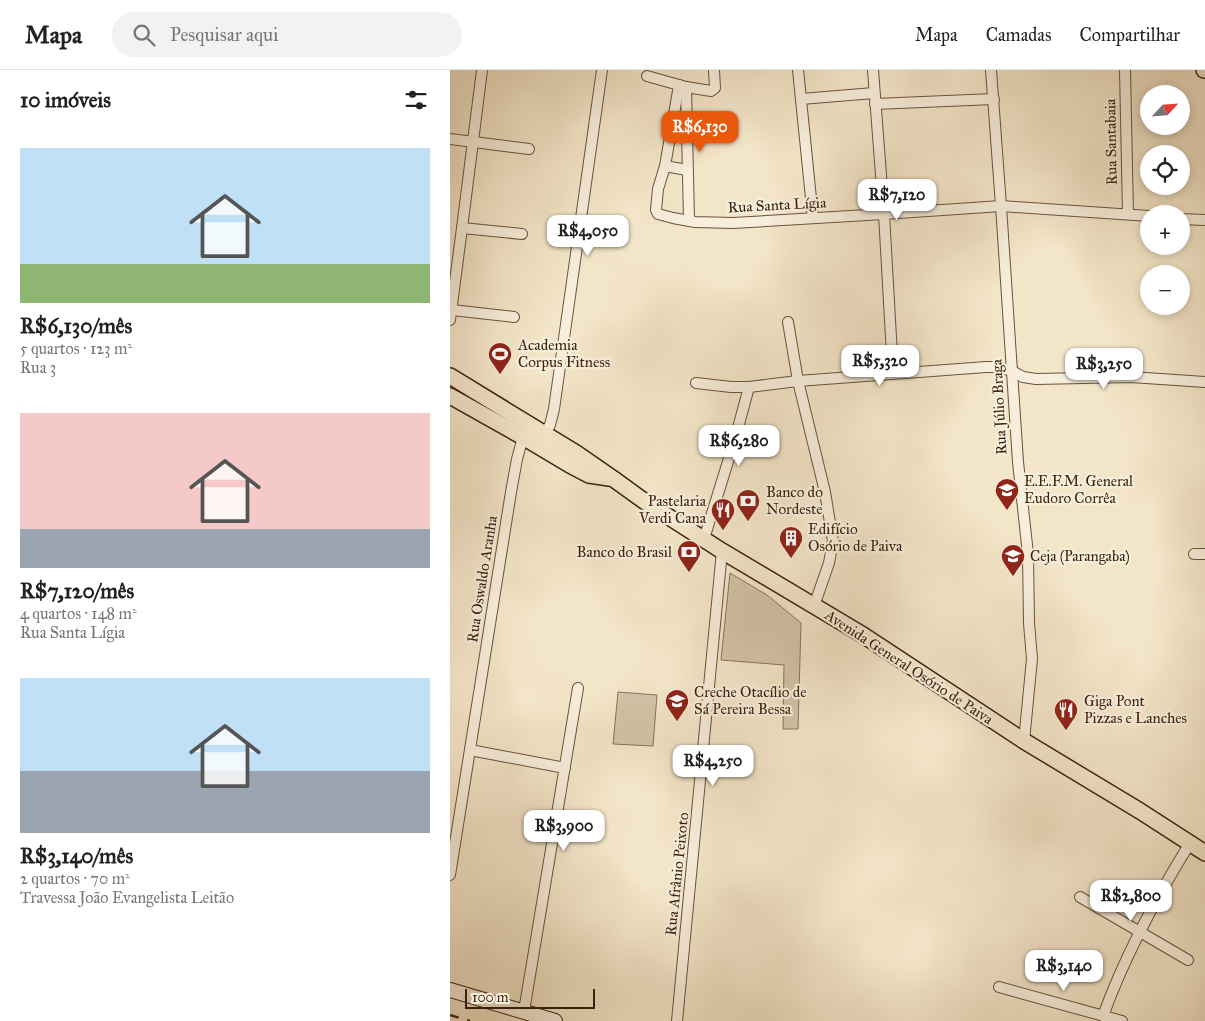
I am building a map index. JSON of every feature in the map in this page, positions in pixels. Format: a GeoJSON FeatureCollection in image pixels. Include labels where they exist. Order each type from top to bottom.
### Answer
{"type":"FeatureCollection","features":[{"type":"Feature","properties":{"kind":"main road","name":"Avenida General Osório de Paiva"},"geometry":{"type":"LineString","coordinates":[[450,376],[545,433],[644,501],[722,551],[863,636],[1024,741],[1140,811],[1205,853]]}},
{"type":"Feature","properties":{"kind":"main road","name":"Avenida General Osório de Paiva"},"geometry":{"type":"LineString","coordinates":[[450,396],[589,475],[615,480]]}},
{"type":"Feature","properties":{"kind":"main road"},"geometry":{"type":"LineString","coordinates":[[450,990],[555,1021]]}},
{"type":"Feature","properties":{"kind":"street"},"geometry":{"type":"LineString","coordinates":[[482,70],[451,315],[514,317]]}},
{"type":"Feature","properties":{"kind":"street"},"geometry":{"type":"LineString","coordinates":[[545,433],[550,425],[554,409],[602,70]]}},
{"type":"Feature","properties":{"kind":"street"},"geometry":{"type":"LineString","coordinates":[[647,76],[711,92],[715,88],[714,70]]}},
{"type":"Feature","properties":{"kind":"street"},"geometry":{"type":"LineString","coordinates":[[798,70],[813,218]]}},
{"type":"Feature","properties":{"kind":"street"},"geometry":{"type":"LineString","coordinates":[[873,70],[884,214],[892,373]]}},
{"type":"Feature","properties":{"kind":"street","name":"Rua Júlio Braga"},"geometry":{"type":"LineString","coordinates":[[991,70],[1018,462],[1028,554],[1029,623],[1032,659],[1024,741]]}},
{"type":"Feature","properties":{"kind":"street","name":"Rua Santabaia"},"geometry":{"type":"LineString","coordinates":[[1125,70],[1128,214]]}},
{"type":"Feature","properties":{"kind":"street"},"geometry":{"type":"LineString","coordinates":[[683,86],[689,220]]}},
{"type":"Feature","properties":{"kind":"street","name":"Rua Santa Lígia"},"geometry":{"type":"LineString","coordinates":[[683,86],[658,189],[656,212],[672,218],[695,222],[733,223],[1001,206],[1140,215]]}},
{"type":"Feature","properties":{"kind":"street"},"geometry":{"type":"LineString","coordinates":[[801,99],[994,99]]}},
{"type":"Feature","properties":{"kind":"street"},"geometry":{"type":"LineString","coordinates":[[450,140],[530,149]]}},
{"type":"Feature","properties":{"kind":"street"},"geometry":{"type":"LineString","coordinates":[[665,166],[688,170]]}},
{"type":"Feature","properties":{"kind":"street"},"geometry":{"type":"LineString","coordinates":[[1190,219],[1205,220]]}},
{"type":"Feature","properties":{"kind":"street"},"geometry":{"type":"LineString","coordinates":[[462,228],[522,234]]}},
{"type":"Feature","properties":{"kind":"street"},"geometry":{"type":"LineString","coordinates":[[788,322],[798,381],[824,492],[833,541],[829,563],[814,606]]}},
{"type":"Feature","properties":{"kind":"street"},"geometry":{"type":"LineString","coordinates":[[696,383],[749,387],[892,373],[986,367],[997,367],[1012,371],[1023,377],[1036,379],[1131,377],[1205,382]]}},
{"type":"Feature","properties":{"kind":"street"},"geometry":{"type":"LineString","coordinates":[[704,539],[749,387]]}},
{"type":"Feature","properties":{"kind":"street","name":"Rua Oswaldo Aranha"},"geometry":{"type":"LineString","coordinates":[[450,875],[511,492],[523,437]]}},
{"type":"Feature","properties":{"kind":"street","name":"Rua Afrânio Peixoto"},"geometry":{"type":"LineString","coordinates":[[677,1021],[722,551]]}},
{"type":"Feature","properties":{"kind":"street"},"geometry":{"type":"LineString","coordinates":[[1194,554],[1205,554]]}},
{"type":"Feature","properties":{"kind":"street"},"geometry":{"type":"LineString","coordinates":[[524,1011],[578,688]]}},
{"type":"Feature","properties":{"kind":"street"},"geometry":{"type":"LineString","coordinates":[[470,750],[565,768]]}},
{"type":"Feature","properties":{"kind":"street"},"geometry":{"type":"LineString","coordinates":[[1103,1016],[1114,984],[1139,932],[1190,843]]}},
{"type":"Feature","properties":{"kind":"street"},"geometry":{"type":"LineString","coordinates":[[1080,898],[1188,960]]}},
{"type":"Feature","properties":{"kind":"street"},"geometry":{"type":"LineString","coordinates":[[999,987],[1122,1021]]}},
{"type":"Feature","properties":{"kind":"street"},"geometry":{"type":"LineString","coordinates":[[1078,1021],[1080,1010]]}},
{"type":"Feature","properties":{"kind":"shaded area"},"geometry":{"type":"Polygon","coordinates":[[[730,573],[767,595],[801,623],[798,729],[783,729],[784,665],[721,660],[730,573]]]}},
{"type":"Feature","properties":{"kind":"shaded area"},"geometry":{"type":"Polygon","coordinates":[[[618,692],[657,695],[653,746],[613,744],[618,692]]]}},
{"type":"Feature","properties":{"kind":"railway"},"geometry":{"type":"LineString","coordinates":[[450,1015],[470,1021]]}},
{"type":"Feature","properties":{"kind":"place","name":"Academia Corpus Fitness"},"geometry":{"type":"Point","coordinates":[500,375]}},
{"type":"Feature","properties":{"kind":"place","name":"E.E.F.M. General Eudoro Corrêa"},"geometry":{"type":"Point","coordinates":[1007,511]}},
{"type":"Feature","properties":{"kind":"place","name":"Banco do Nordeste"},"geometry":{"type":"Point","coordinates":[748,522]}},
{"type":"Feature","properties":{"kind":"place","name":"Pastelaria Verdi Cana"},"geometry":{"type":"Point","coordinates":[723,531]}},
{"type":"Feature","properties":{"kind":"place","name":"Edifício Osório de Paiva"},"geometry":{"type":"Point","coordinates":[791,559]}},
{"type":"Feature","properties":{"kind":"place","name":"Banco do Brasil"},"geometry":{"type":"Point","coordinates":[689,573]}},
{"type":"Feature","properties":{"kind":"place","name":"Ceja (Parangaba)"},"geometry":{"type":"Point","coordinates":[1013,577]}},
{"type":"Feature","properties":{"kind":"place","name":"Creche Otacílio de Sá Pereira Bessa"},"geometry":{"type":"Point","coordinates":[677,722]}},
{"type":"Feature","properties":{"kind":"place","name":"Giga Pont Pizzas e Lanches"},"geometry":{"type":"Point","coordinates":[1066,731]}}]}
